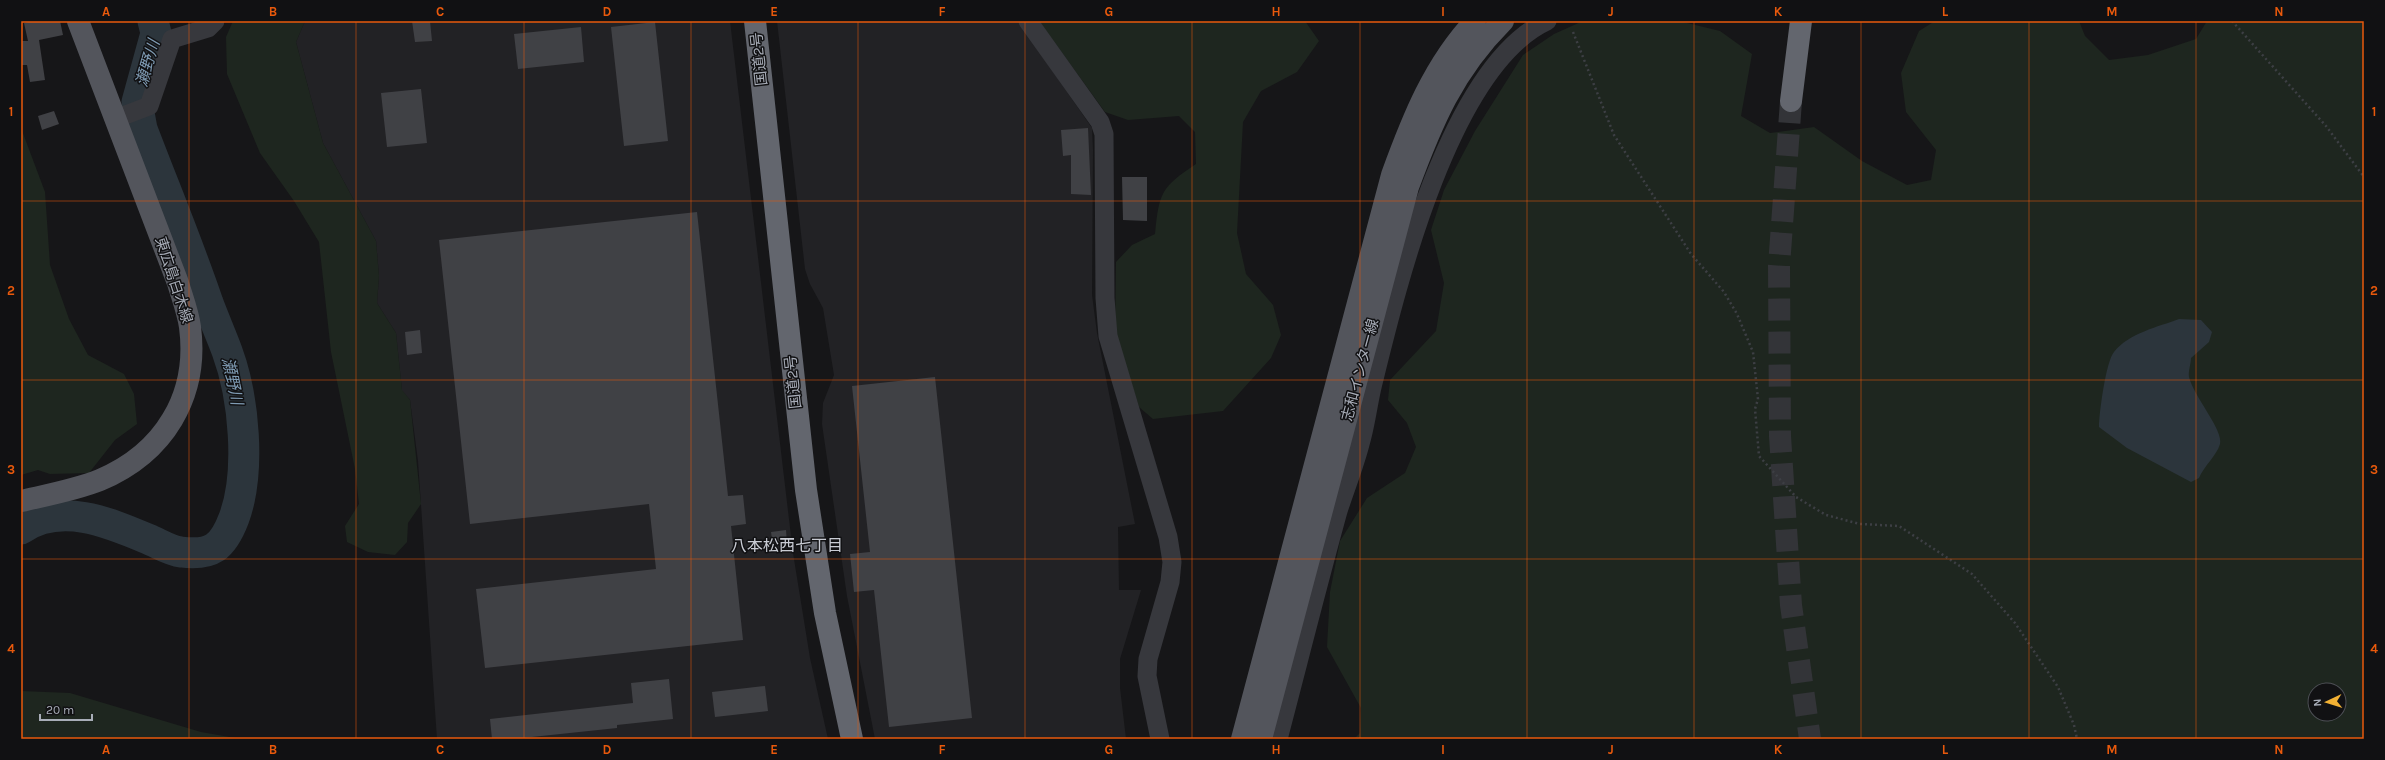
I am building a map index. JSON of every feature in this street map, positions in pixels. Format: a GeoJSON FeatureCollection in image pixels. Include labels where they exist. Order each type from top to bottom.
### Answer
{"type":"FeatureCollection","features":[{"type":"Feature","properties":{"kind":"highway","name":"国道2号"},"geometry":{"type":"LineString","coordinates":[[755,21],[806,490],[825,613],[852,739]]}},
{"type":"Feature","properties":{"kind":"highway"},"geometry":{"type":"LineString","coordinates":[[1791,101],[1801,21]]}},
{"type":"Feature","properties":{"kind":"main road","name":"東広島白木線"},"geometry":{"type":"LineString","coordinates":[[21,501],[100,480],[134,462],[160,439],[181,405],[191,366],[190,326],[178,283],[78,21]]}},
{"type":"Feature","properties":{"kind":"main road","name":"志和インター線"},"geometry":{"type":"LineString","coordinates":[[1242,739],[1392,175],[1414,115],[1440,67],[1475,21]]}},
{"type":"Feature","properties":{"kind":"main road","name":"志和インター線"},"geometry":{"type":"LineString","coordinates":[[1261,739],[1408,187],[1430,127],[1455,80],[1487,38],[1503,21]]}},
{"type":"Feature","properties":{"kind":"street"},"geometry":{"type":"LineString","coordinates":[[115,119],[149,106],[172,39],[208,28],[216,21]]}},
{"type":"Feature","properties":{"kind":"street"},"geometry":{"type":"LineString","coordinates":[[1028,21],[1100,122],[1104,134],[1105,298],[1108,336],[1168,537],[1172,562],[1170,582],[1148,659],[1147,676],[1160,739]]}},
{"type":"Feature","properties":{"kind":"street"},"geometry":{"type":"LineString","coordinates":[[1278,739],[1339,510],[1360,444],[1373,384],[1413,236],[1434,180],[1456,128],[1479,86],[1497,60],[1518,39],[1547,21]]}},
{"type":"Feature","properties":{"kind":"path"},"geometry":{"type":"LineString","coordinates":[[2232,21],[2326,126],[2364,177]]}},
{"type":"Feature","properties":{"kind":"path"},"geometry":{"type":"LineString","coordinates":[[1573,32],[1614,135],[1691,254],[1724,292],[1737,314],[1753,352],[1758,399],[1755,409],[1759,456],[1796,497],[1826,515],[1860,524],[1899,526],[1972,574],[2015,624],[2058,687],[2074,725],[2077,739]]}},
{"type":"Feature","properties":{"kind":"shaded area"},"geometry":{"type":"Polygon","coordinates":[[[233,21],[305,21],[296,42],[323,143],[376,241],[379,276],[377,303],[396,333],[402,390],[410,400],[421,504],[408,523],[407,542],[395,555],[368,552],[347,542],[345,526],[359,504],[355,469],[331,352],[319,242],[294,201],[260,153],[227,74],[226,37],[233,21]]]}},
{"type":"Feature","properties":{"kind":"shaded area"},"geometry":{"type":"Polygon","coordinates":[[[305,21],[730,21],[793,553],[810,658],[828,739],[437,739],[418,461],[410,400],[402,391],[396,333],[377,303],[379,276],[376,241],[323,143],[296,42],[305,21]]]}},
{"type":"Feature","properties":{"kind":"shaded area"},"geometry":{"type":"Polygon","coordinates":[[[777,21],[1018,21],[1092,128],[1092,295],[1097,333],[1135,524],[1118,527],[1119,590],[1141,590],[1120,659],[1120,688],[1126,739],[875,739],[847,596],[822,424],[823,403],[834,375],[823,308],[810,284],[805,269],[777,21]]]}},
{"type":"Feature","properties":{"kind":"shaded area"},"geometry":{"type":"Polygon","coordinates":[[[1039,21],[1305,21],[1319,41],[1297,72],[1261,91],[1243,122],[1237,233],[1246,274],[1273,305],[1281,335],[1271,358],[1223,411],[1153,419],[1139,407],[1115,332],[1116,262],[1132,245],[1155,234],[1158,209],[1164,192],[1175,179],[1196,164],[1195,132],[1179,116],[1128,120],[1105,112],[1039,21]]]}},
{"type":"Feature","properties":{"kind":"shaded area"},"geometry":{"type":"Polygon","coordinates":[[[1583,21],[1679,21],[1720,31],[1752,54],[1741,116],[1770,133],[1814,127],[1862,161],[1907,185],[1931,180],[1936,150],[1906,112],[1901,73],[1919,31],[1935,21],[2079,21],[2085,36],[2109,60],[2148,55],[2196,39],[2207,21],[2364,21],[2364,739],[1354,739],[1360,733],[1361,708],[1327,647],[1330,592],[1340,541],[1367,498],[1405,473],[1416,447],[1407,423],[1388,400],[1390,380],[1436,331],[1444,283],[1431,230],[1444,190],[1475,131],[1523,55],[1554,34],[1583,21]]]}},
{"type":"Feature","properties":{"kind":"shaded area"},"geometry":{"type":"Polygon","coordinates":[[[21,128],[45,192],[50,265],[69,319],[88,355],[124,374],[134,394],[137,424],[115,440],[89,473],[50,474],[38,470],[21,475],[21,128]]]}},
{"type":"Feature","properties":{"kind":"shaded area"},"geometry":{"type":"Polygon","coordinates":[[[2179,319],[2201,320],[2212,332],[2209,342],[2191,358],[2189,377],[2220,438],[2220,444],[2216,452],[2199,478],[2191,482],[2127,448],[2099,427],[2100,411],[2108,366],[2114,352],[2120,345],[2136,335],[2179,319]]]}},
{"type":"Feature","properties":{"kind":"shaded area"},"geometry":{"type":"Polygon","coordinates":[[[21,691],[70,693],[201,732],[241,739],[21,739],[21,691]]]}},
{"type":"Feature","properties":{"kind":"building"},"geometry":{"type":"Polygon","coordinates":[[[33,21],[60,21],[63,35],[39,40],[45,80],[30,82],[27,65],[21,65],[21,41],[28,41],[24,23],[33,21]]]}},
{"type":"Feature","properties":{"kind":"building"},"geometry":{"type":"Polygon","coordinates":[[[412,21],[430,21],[432,41],[415,42],[412,21]]]}},
{"type":"Feature","properties":{"kind":"building"},"geometry":{"type":"Polygon","coordinates":[[[655,22],[668,141],[624,146],[611,27],[655,22]]]}},
{"type":"Feature","properties":{"kind":"building"},"geometry":{"type":"Polygon","coordinates":[[[581,27],[584,62],[518,69],[514,34],[581,27]]]}},
{"type":"Feature","properties":{"kind":"building"},"geometry":{"type":"Polygon","coordinates":[[[421,89],[427,143],[387,147],[381,93],[421,89]]]}},
{"type":"Feature","properties":{"kind":"building"},"geometry":{"type":"Polygon","coordinates":[[[54,111],[59,124],[42,130],[38,116],[54,111]]]}},
{"type":"Feature","properties":{"kind":"building"},"geometry":{"type":"Polygon","coordinates":[[[1088,128],[1091,195],[1071,194],[1071,155],[1063,156],[1061,130],[1088,128]]]}},
{"type":"Feature","properties":{"kind":"building"},"geometry":{"type":"Polygon","coordinates":[[[1122,177],[1147,177],[1147,221],[1123,220],[1122,177]]]}},
{"type":"Feature","properties":{"kind":"building"},"geometry":{"type":"Polygon","coordinates":[[[697,212],[728,496],[743,495],[746,524],[731,526],[743,640],[485,668],[476,589],[656,569],[649,504],[470,524],[439,240],[697,212]]]}},
{"type":"Feature","properties":{"kind":"building"},"geometry":{"type":"Polygon","coordinates":[[[420,330],[422,353],[407,355],[405,332],[420,330]]]}},
{"type":"Feature","properties":{"kind":"building"},"geometry":{"type":"Polygon","coordinates":[[[935,377],[972,718],[889,727],[874,590],[854,592],[850,554],[870,552],[852,386],[935,377]]]}},
{"type":"Feature","properties":{"kind":"building"},"geometry":{"type":"Polygon","coordinates":[[[786,530],[787,544],[773,546],[771,532],[786,530]]]}},
{"type":"Feature","properties":{"kind":"building"},"geometry":{"type":"Polygon","coordinates":[[[669,679],[673,719],[617,725],[617,728],[513,739],[492,739],[490,719],[633,703],[631,683],[669,679]]]}},
{"type":"Feature","properties":{"kind":"building"},"geometry":{"type":"Polygon","coordinates":[[[765,686],[768,711],[715,717],[712,692],[765,686]]]}},
{"type":"Feature","properties":{"kind":"waterway","name":"瀬野川"},"geometry":{"type":"LineString","coordinates":[[21,529],[36,521],[52,517],[68,516],[84,518],[117,526],[173,550],[192,553],[201,552],[208,551],[221,543],[230,528],[239,500],[244,457],[243,434],[238,390],[233,369],[142,129],[137,102],[156,33],[153,21]]}},
{"type":"Feature","properties":{"kind":"tunnel"},"geometry":{"type":"LineString","coordinates":[[1791,101],[1779,266],[1780,436],[1791,605],[1810,739]]}},
{"type":"Feature","properties":{"kind":"district","name":"八本松西七丁目"},"geometry":{"type":"Point","coordinates":[787,545]}}]}
